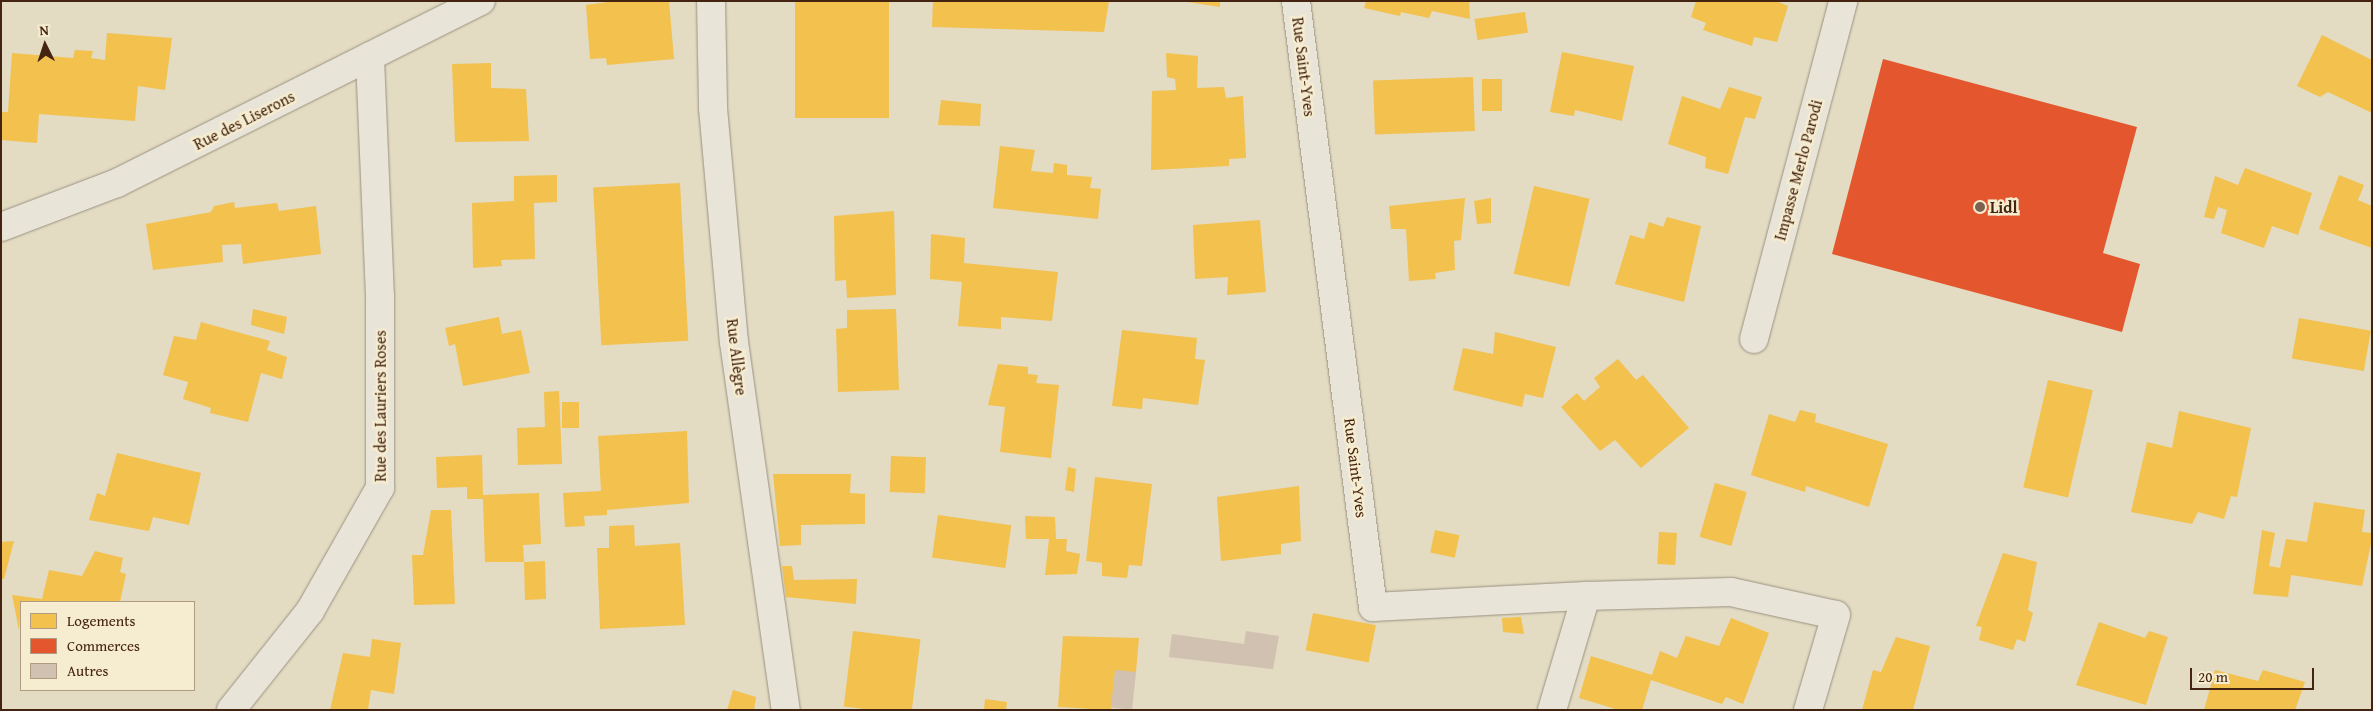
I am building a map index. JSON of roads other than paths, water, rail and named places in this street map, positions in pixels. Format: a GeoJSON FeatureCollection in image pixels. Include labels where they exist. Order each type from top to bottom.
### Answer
{"type":"FeatureCollection","features":[{"type":"Feature","properties":{"kind":"street","name":"Rue des Liserons"},"geometry":{"type":"LineString","coordinates":[[1,227],[117,183],[481,1]]}},
{"type":"Feature","properties":{"kind":"street","name":"Rue Allègre"},"geometry":{"type":"LineString","coordinates":[[711,1],[713,108],[734,342],[786,710]]}},
{"type":"Feature","properties":{"kind":"street","name":"Rue Saint-Yves"},"geometry":{"type":"LineString","coordinates":[[1296,1],[1373,607],[1586,596]]}},
{"type":"Feature","properties":{"kind":"street","name":"Impasse Merlo Parodi"},"geometry":{"type":"LineString","coordinates":[[1754,340],[1843,1]]}},
{"type":"Feature","properties":{"kind":"street","name":"Rue des Lauriers Roses"},"geometry":{"type":"LineString","coordinates":[[231,710],[310,611],[380,488],[380,297],[370,56]]}},
{"type":"Feature","properties":{"kind":"street"},"geometry":{"type":"LineString","coordinates":[[1552,710],[1586,596],[1731,592],[1836,615],[1808,710]]}},
{"type":"Feature","properties":{"kind":"place","name":"Lidl"},"geometry":{"type":"Point","coordinates":[1980,207]}}]}
